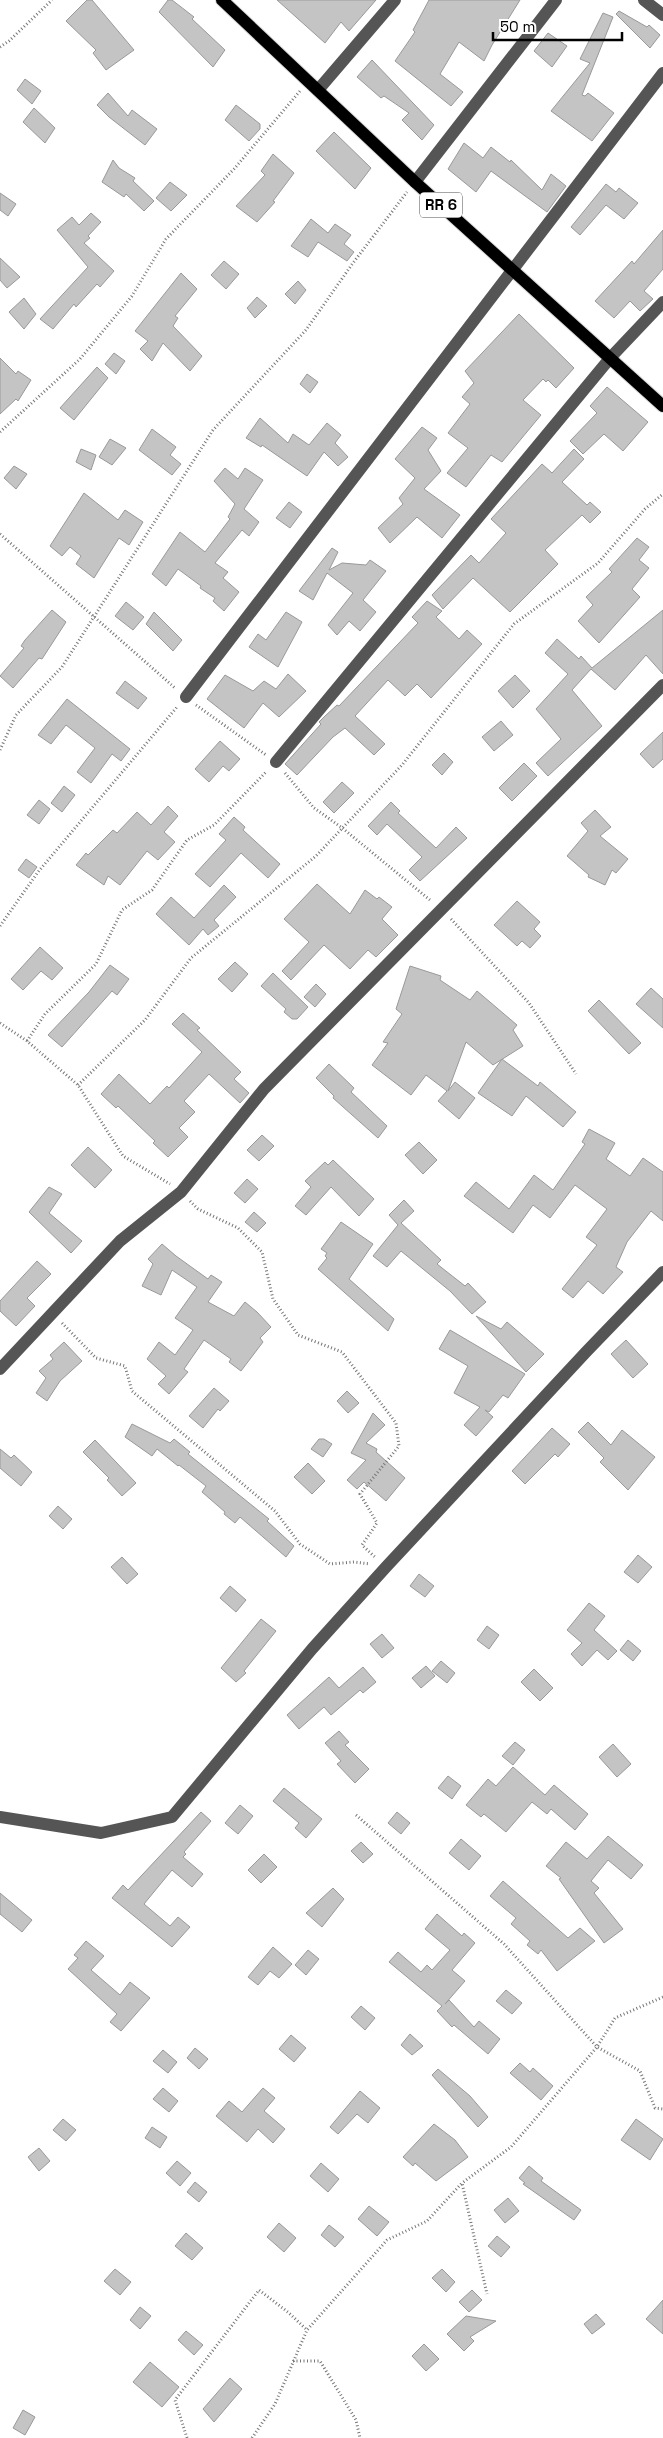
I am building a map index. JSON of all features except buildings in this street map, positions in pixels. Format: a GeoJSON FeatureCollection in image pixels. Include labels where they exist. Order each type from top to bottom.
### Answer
{"type":"FeatureCollection","features":[{"type":"Feature","properties":{"kind":"main road","name":"RR 6"},"geometry":{"type":"LineString","coordinates":[[222,0],[415,182],[514,269],[663,406]]}},
{"type":"Feature","properties":{"kind":"street"},"geometry":{"type":"LineString","coordinates":[[313,85],[395,0]]}},
{"type":"Feature","properties":{"kind":"street"},"geometry":{"type":"LineString","coordinates":[[415,182],[556,0]]}},
{"type":"Feature","properties":{"kind":"street"},"geometry":{"type":"LineString","coordinates":[[644,0],[663,15]]}},
{"type":"Feature","properties":{"kind":"street"},"geometry":{"type":"LineString","coordinates":[[186,698],[663,73]]}},
{"type":"Feature","properties":{"kind":"street"},"geometry":{"type":"LineString","coordinates":[[276,762],[611,357],[663,302]]}},
{"type":"Feature","properties":{"kind":"street"},"geometry":{"type":"LineString","coordinates":[[0,1369],[120,1241],[181,1192],[264,1089],[443,910],[663,685]]}},
{"type":"Feature","properties":{"kind":"street"},"geometry":{"type":"LineString","coordinates":[[0,1817],[101,1833],[172,1816],[312,1650],[386,1567],[663,1272]]}},
{"type":"Feature","properties":{"kind":"path"},"geometry":{"type":"LineString","coordinates":[[0,47],[9,41],[52,0]]}},
{"type":"Feature","properties":{"kind":"path"},"geometry":{"type":"LineString","coordinates":[[0,432],[80,359],[132,296],[166,239],[234,170],[313,85]]}},
{"type":"Feature","properties":{"kind":"path"},"geometry":{"type":"LineString","coordinates":[[0,750],[16,715],[62,667],[95,618],[213,430],[306,330],[353,263],[415,182]]}},
{"type":"Feature","properties":{"kind":"path"},"geometry":{"type":"LineString","coordinates":[[78,1085],[144,1020],[191,958],[316,856],[341,827],[402,765],[514,624],[598,563],[645,509],[663,494]]}},
{"type":"Feature","properties":{"kind":"path"},"geometry":{"type":"LineString","coordinates":[[0,534],[186,698],[276,762],[314,808],[341,827],[443,910],[529,1003],[576,1074]]}},
{"type":"Feature","properties":{"kind":"path"},"geometry":{"type":"LineString","coordinates":[[0,926],[38,872],[186,698]]}},
{"type":"Feature","properties":{"kind":"path"},"geometry":{"type":"LineString","coordinates":[[27,1041],[44,1014],[96,964],[122,910],[152,890],[187,840],[214,824],[276,762]]}},
{"type":"Feature","properties":{"kind":"path"},"geometry":{"type":"LineString","coordinates":[[0,1023],[27,1041],[78,1085],[123,1156],[158,1175],[181,1192],[198,1209],[238,1228],[262,1252],[273,1299],[298,1335],[342,1352],[396,1423],[399,1446],[360,1494],[377,1523],[362,1545],[386,1567]]}},
{"type":"Feature","properties":{"kind":"path"},"geometry":{"type":"LineString","coordinates":[[53,1313],[96,1358],[125,1366],[132,1391],[275,1511],[300,1544],[330,1564],[354,1562],[386,1567]]}},
{"type":"Feature","properties":{"kind":"path"},"geometry":{"type":"LineString","coordinates":[[356,1815],[504,1944],[597,2047],[640,2071],[655,2108],[663,2109]]}},
{"type":"Feature","properties":{"kind":"path"},"geometry":{"type":"LineString","coordinates":[[252,2438],[275,2404],[306,2330],[387,2240],[427,2221],[462,2184],[511,2147],[597,2047],[615,2018],[663,1997]]}},
{"type":"Feature","properties":{"kind":"path"},"geometry":{"type":"LineString","coordinates":[[462,2184],[487,2294]]}},
{"type":"Feature","properties":{"kind":"path"},"geometry":{"type":"LineString","coordinates":[[187,2438],[175,2400],[260,2290],[289,2313],[306,2330]]}},
{"type":"Feature","properties":{"kind":"path"},"geometry":{"type":"LineString","coordinates":[[293,2361],[320,2361],[356,2420],[360,2438]]}}]}
